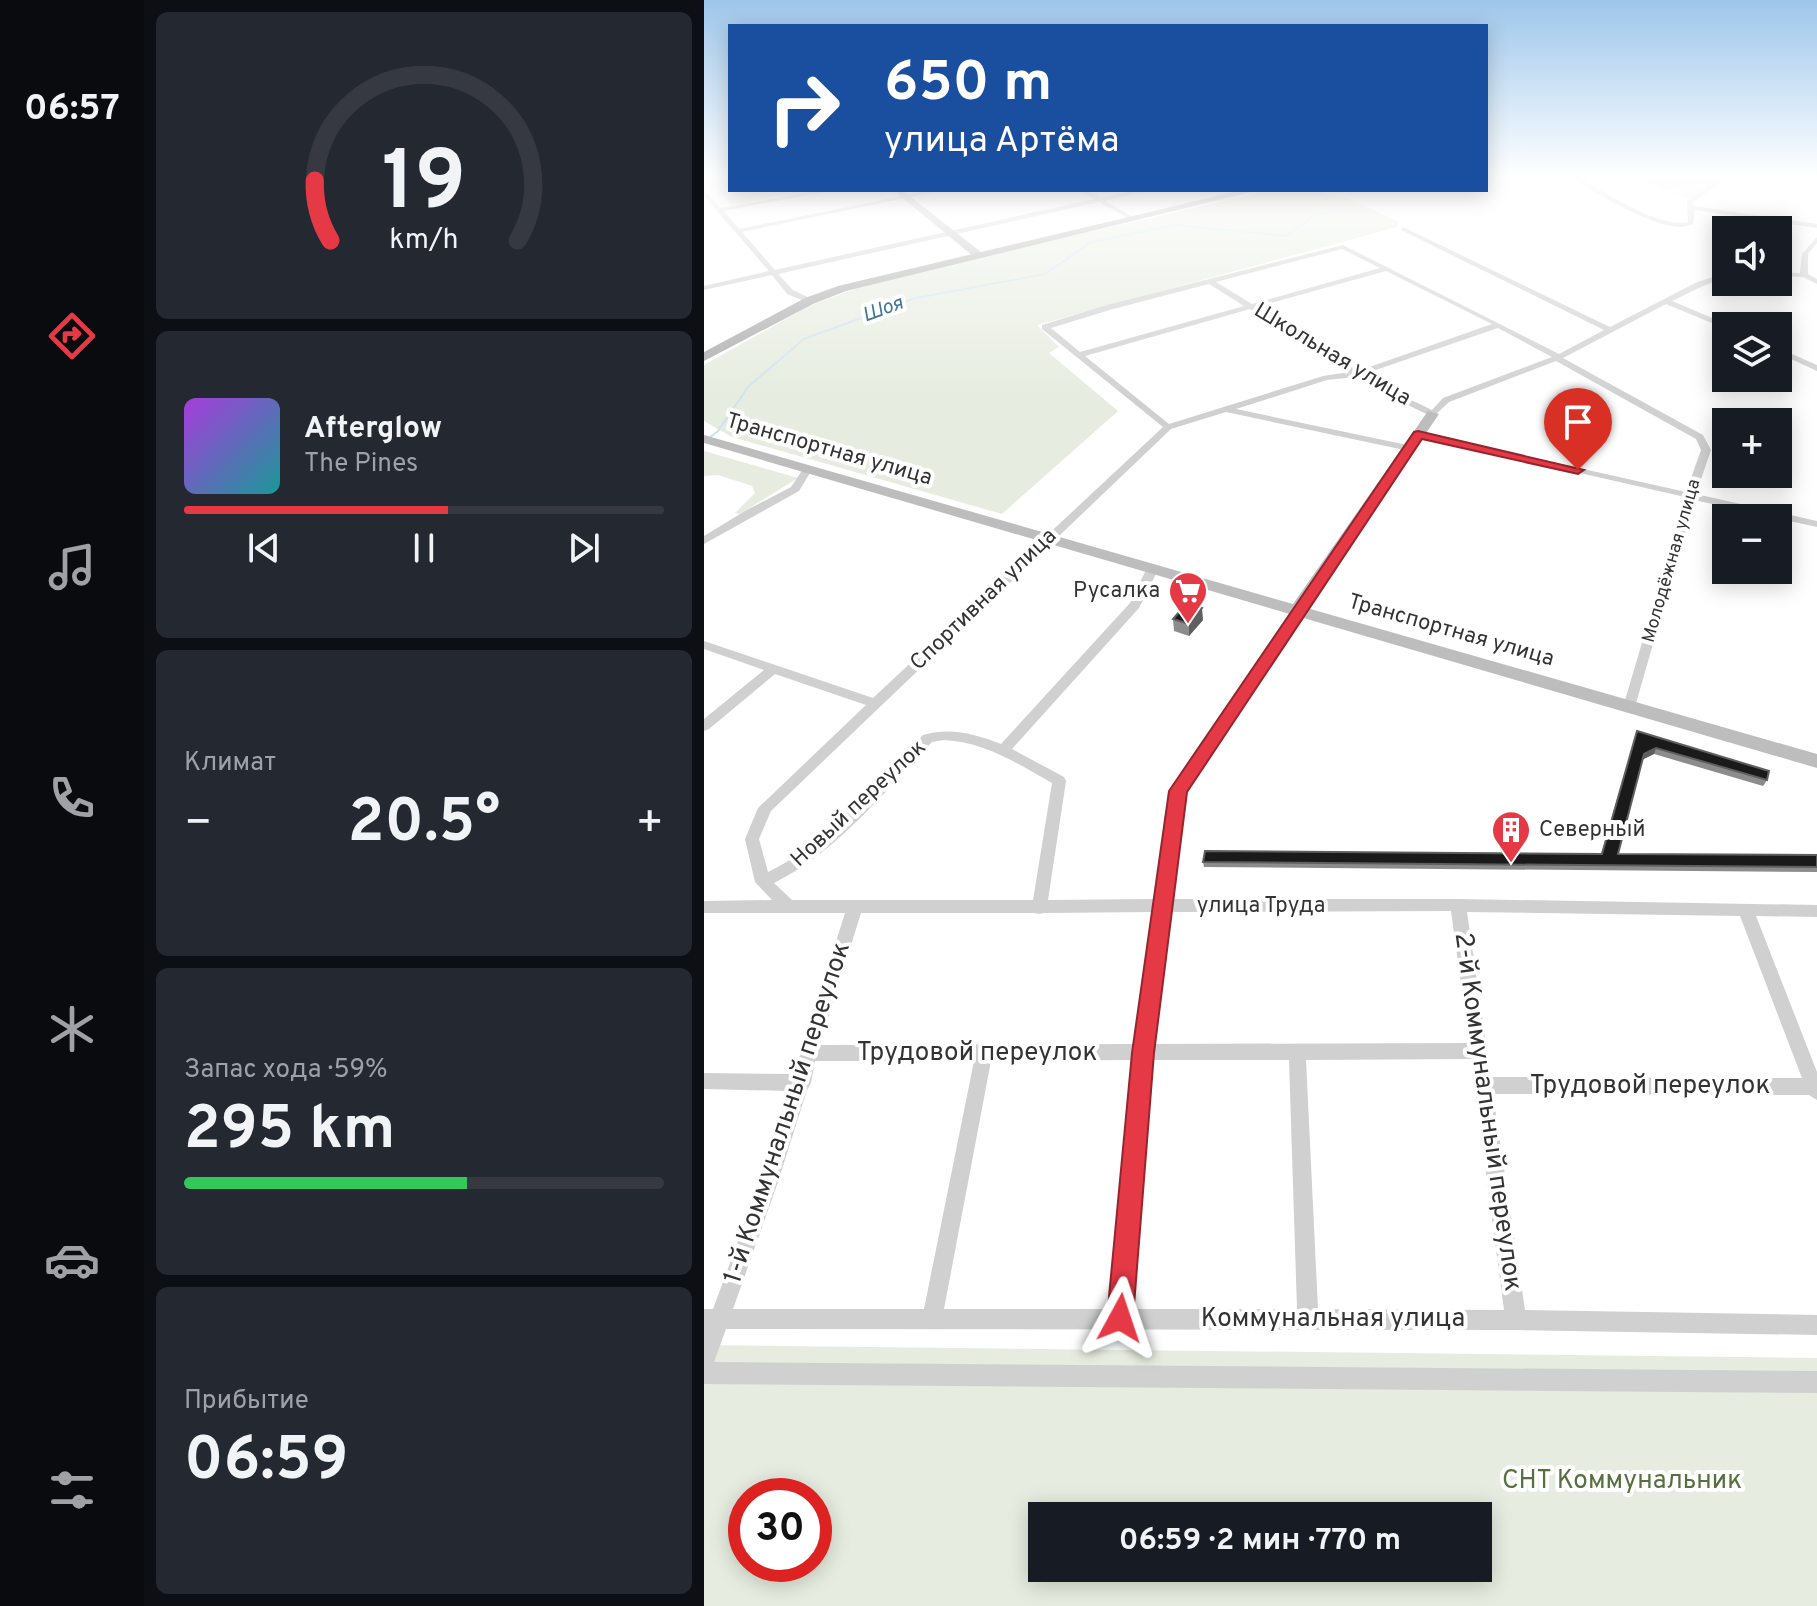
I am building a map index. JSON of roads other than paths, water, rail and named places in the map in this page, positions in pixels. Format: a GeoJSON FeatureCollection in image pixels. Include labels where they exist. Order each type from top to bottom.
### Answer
{"type":"FeatureCollection","features":[{"type":"Feature","properties":{"kind":"main road"},"geometry":{"type":"LineString","coordinates":[[704,357],[809,301],[865,281],[995,250]]}},
{"type":"Feature","properties":{"kind":"street"},"geometry":{"type":"LineString","coordinates":[[754,250],[790,292],[809,301]]}},
{"type":"Feature","properties":{"kind":"street"},"geometry":{"type":"LineString","coordinates":[[704,288],[872,250]]}},
{"type":"Feature","properties":{"kind":"street"},"geometry":{"type":"LineString","coordinates":[[972,250],[977,254]]}},
{"type":"Feature","properties":{"kind":"street","name":"Молодёжная улица"},"geometry":{"type":"LineString","coordinates":[[1210,281],[1331,250]]}},
{"type":"Feature","properties":{"kind":"street","name":"Молодёжная улица"},"geometry":{"type":"LineString","coordinates":[[1349,250],[1555,353],[1557,358],[1700,437],[1706,450],[1629,707]]}},
{"type":"Feature","properties":{"kind":"street"},"geometry":{"type":"LineString","coordinates":[[1446,250],[1612,331]]}},
{"type":"Feature","properties":{"kind":"street"},"geometry":{"type":"LineString","coordinates":[[1804,275],[1805,254],[1808,250]]}},
{"type":"Feature","properties":{"kind":"street"},"geometry":{"type":"LineString","coordinates":[[1078,355],[1385,269]]}},
{"type":"Feature","properties":{"kind":"street"},"geometry":{"type":"LineString","coordinates":[[1792,275],[1804,275],[1817,282]]}},
{"type":"Feature","properties":{"kind":"street"},"geometry":{"type":"LineString","coordinates":[[1433,414],[1446,400],[1557,358],[1712,280]]}},
{"type":"Feature","properties":{"kind":"street"},"geometry":{"type":"LineString","coordinates":[[1210,281],[1045,327],[1168,427],[1326,378],[1357,374],[1498,325]]}},
{"type":"Feature","properties":{"kind":"street","name":"Школьная улица"},"geometry":{"type":"LineString","coordinates":[[1120,1318],[1143,1053],[1178,791],[1296,612],[1433,414],[1399,399],[1357,374],[1210,281]]}},
{"type":"Feature","properties":{"kind":"street"},"geometry":{"type":"LineString","coordinates":[[1667,302],[1712,321]]}},
{"type":"Feature","properties":{"kind":"street"},"geometry":{"type":"LineString","coordinates":[[1792,356],[1817,368]]}},
{"type":"Feature","properties":{"kind":"street"},"geometry":{"type":"LineString","coordinates":[[1229,410],[1409,448]]}},
{"type":"Feature","properties":{"kind":"street","name":"Спортивная улица"},"geometry":{"type":"LineString","coordinates":[[763,882],[752,839],[765,808],[1168,427]]}},
{"type":"Feature","properties":{"kind":"street"},"geometry":{"type":"LineString","coordinates":[[1418,435],[1817,524]]}},
{"type":"Feature","properties":{"kind":"street","name":"Транспортная улица"},"geometry":{"type":"LineString","coordinates":[[709,440],[1817,761]]}},
{"type":"Feature","properties":{"kind":"street"},"geometry":{"type":"LineString","coordinates":[[704,541],[795,489],[808,468]]}},
{"type":"Feature","properties":{"kind":"street"},"geometry":{"type":"LineString","coordinates":[[1003,750],[1135,605],[1152,570]]}},
{"type":"Feature","properties":{"kind":"street"},"geometry":{"type":"LineString","coordinates":[[704,645],[877,704]]}},
{"type":"Feature","properties":{"kind":"street"},"geometry":{"type":"LineString","coordinates":[[704,726],[774,668]]}},
{"type":"Feature","properties":{"kind":"street","name":"Новый переулок"},"geometry":{"type":"LineString","coordinates":[[763,882],[797,866],[818,848],[928,738],[958,736],[1003,750],[1059,781],[1039,908]]}},
{"type":"Feature","properties":{"kind":"street"},"geometry":{"type":"LineString","coordinates":[[763,882],[789,907]]}},
{"type":"Feature","properties":{"kind":"street","name":"улица Труда"},"geometry":{"type":"LineString","coordinates":[[704,907],[1458,905],[1817,911]]}},
{"type":"Feature","properties":{"kind":"street","name":"2-й Коммунальный переулок"},"geometry":{"type":"LineString","coordinates":[[1458,905],[1516,1320]]}},
{"type":"Feature","properties":{"kind":"street","name":"1-й Коммунальный переулок"},"geometry":{"type":"LineString","coordinates":[[704,1362],[712,1319],[802,1083],[855,907]]}},
{"type":"Feature","properties":{"kind":"street"},"geometry":{"type":"LineString","coordinates":[[1745,909],[1816,1089]]}},
{"type":"Feature","properties":{"kind":"street","name":"Трудовой переулок"},"geometry":{"type":"LineString","coordinates":[[811,1053],[1478,1051]]}},
{"type":"Feature","properties":{"kind":"street"},"geometry":{"type":"LineString","coordinates":[[1297,1052],[1308,1320]]}},
{"type":"Feature","properties":{"kind":"street"},"geometry":{"type":"LineString","coordinates":[[932,1319],[984,1053]]}},
{"type":"Feature","properties":{"kind":"street"},"geometry":{"type":"LineString","coordinates":[[704,1081],[802,1083]]}},
{"type":"Feature","properties":{"kind":"street","name":"Трудовой переулок"},"geometry":{"type":"LineString","coordinates":[[1483,1085],[1816,1089]]}},
{"type":"Feature","properties":{"kind":"street","name":"Коммунальная улица"},"geometry":{"type":"LineString","coordinates":[[712,1319],[1516,1320],[1817,1325]]}},
{"type":"Feature","properties":{"kind":"street"},"geometry":{"type":"LineString","coordinates":[[704,1373],[1817,1382]]}},
{"type":"Feature","properties":{"kind":"waterway","name":"Шоя"},"geometry":{"type":"LineString","coordinates":[[704,442],[718,431],[748,387],[804,339],[916,298],[1045,274],[1080,250]]}},
{"type":"Feature","properties":{"kind":"place","name":"Русалка"},"geometry":{"type":"Point","coordinates":[1188,625]}},
{"type":"Feature","properties":{"kind":"place","name":"Северный"},"geometry":{"type":"Point","coordinates":[1511,864]}},
{"type":"Feature","properties":{"kind":"park label","name":"СНТ Коммунальник"},"geometry":{"type":"Point","coordinates":[1622,1481]}}]}
